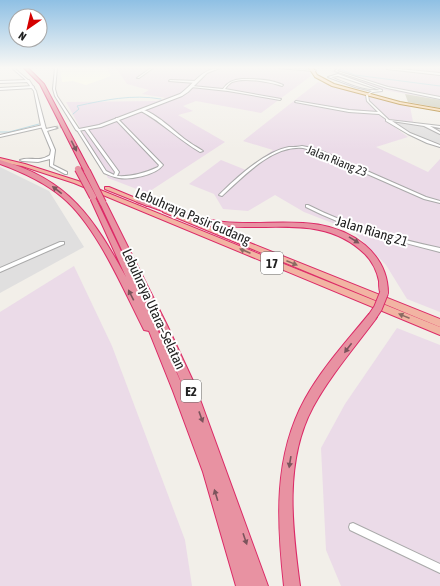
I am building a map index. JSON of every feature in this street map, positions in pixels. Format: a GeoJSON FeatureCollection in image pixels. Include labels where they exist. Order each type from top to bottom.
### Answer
{"type":"FeatureCollection","features":[{"type":"Feature","properties":{"kind":"highway"},"geometry":{"type":"LineString","coordinates":[[42,95],[66,143]]}},
{"type":"Feature","properties":{"kind":"highway","name":"Lebuhraya Utara–Selatan"},"geometry":{"type":"LineString","coordinates":[[48,95],[87,171],[159,339],[205,457],[244,586]]}},
{"type":"Feature","properties":{"kind":"highway","name":"Lebuhraya Pasir Gudang"},"geometry":{"type":"LineString","coordinates":[[0,156],[22,160],[66,173],[440,323]]}},
{"type":"Feature","properties":{"kind":"highway"},"geometry":{"type":"LineString","coordinates":[[0,161],[44,181],[75,204],[89,221],[100,238],[121,275],[151,335],[159,339]]}},
{"type":"Feature","properties":{"kind":"highway","name":"Lebuhraya Pasir Gudang"},"geometry":{"type":"LineString","coordinates":[[0,161],[24,165],[76,182],[440,331]]}},
{"type":"Feature","properties":{"kind":"highway","name":"Lebuhraya Utara–Selatan"},"geometry":{"type":"LineString","coordinates":[[75,162],[99,201],[162,325],[188,383],[260,586]]}},
{"type":"Feature","properties":{"kind":"highway"},"geometry":{"type":"LineString","coordinates":[[139,201],[185,216],[211,222],[241,224],[301,223],[332,230],[359,243],[371,256],[382,273],[384,293],[380,305],[323,381],[308,404],[298,427],[287,480],[286,534],[292,586]]}},
{"type":"Feature","properties":{"kind":"main road"},"geometry":{"type":"LineString","coordinates":[[378,95],[440,110]]}},
{"type":"Feature","properties":{"kind":"street"},"geometry":{"type":"LineString","coordinates":[[36,95],[44,128],[53,150],[51,165],[66,173]]}},
{"type":"Feature","properties":{"kind":"street"},"geometry":{"type":"LineString","coordinates":[[56,95],[105,172],[115,176],[127,178],[159,168],[161,165],[117,119]]}},
{"type":"Feature","properties":{"kind":"street"},"geometry":{"type":"LineString","coordinates":[[78,130],[86,129],[117,119],[180,95]]}},
{"type":"Feature","properties":{"kind":"street"},"geometry":{"type":"LineString","coordinates":[[260,95],[280,99]]}},
{"type":"Feature","properties":{"kind":"street"},"geometry":{"type":"LineString","coordinates":[[371,95],[368,101],[387,120],[411,136],[440,145]]}},
{"type":"Feature","properties":{"kind":"street"},"geometry":{"type":"LineString","coordinates":[[426,95],[440,98]]}},
{"type":"Feature","properties":{"kind":"street"},"geometry":{"type":"LineString","coordinates":[[296,102],[349,111],[379,113]]}},
{"type":"Feature","properties":{"kind":"street"},"geometry":{"type":"LineString","coordinates":[[142,110],[154,116],[191,146],[201,151]]}},
{"type":"Feature","properties":{"kind":"street"},"geometry":{"type":"LineString","coordinates":[[387,120],[440,127]]}},
{"type":"Feature","properties":{"kind":"street"},"geometry":{"type":"LineString","coordinates":[[392,121],[418,136],[440,145]]}},
{"type":"Feature","properties":{"kind":"street"},"geometry":{"type":"LineString","coordinates":[[66,125],[74,124]]}},
{"type":"Feature","properties":{"kind":"street"},"geometry":{"type":"LineString","coordinates":[[422,124],[440,133]]}},
{"type":"Feature","properties":{"kind":"street"},"geometry":{"type":"LineString","coordinates":[[0,136],[44,128],[55,128]]}},
{"type":"Feature","properties":{"kind":"street"},"geometry":{"type":"LineString","coordinates":[[86,129],[117,172],[115,176]]}},
{"type":"Feature","properties":{"kind":"street","name":"Jalan Riang 23"},"geometry":{"type":"LineString","coordinates":[[221,196],[249,171],[275,152],[298,146],[316,150],[426,198],[440,202]]}},
{"type":"Feature","properties":{"kind":"street"},"geometry":{"type":"LineString","coordinates":[[22,160],[40,162],[47,160],[53,155]]}},
{"type":"Feature","properties":{"kind":"street","name":"Jalan Riang 21"},"geometry":{"type":"LineString","coordinates":[[307,206],[338,222],[440,250]]}},
{"type":"Feature","properties":{"kind":"street"},"geometry":{"type":"LineString","coordinates":[[0,270],[62,243]]}},
{"type":"Feature","properties":{"kind":"street"},"geometry":{"type":"LineString","coordinates":[[353,526],[440,569]]}},
{"type":"Feature","properties":{"kind":"shaded area"},"geometry":{"type":"Polygon","coordinates":[[[150,95],[285,95],[261,113],[196,101],[183,106],[193,111],[178,115],[225,142],[147,193],[108,178],[66,102],[157,101],[166,98],[150,95]]]}},
{"type":"Feature","properties":{"kind":"shaded area"},"geometry":{"type":"Polygon","coordinates":[[[301,95],[369,95],[410,106],[413,122],[384,119],[408,137],[376,147],[428,172],[440,159],[440,312],[407,299],[386,265],[353,231],[304,212],[275,195],[248,211],[223,209],[214,194],[189,184],[221,160],[246,170],[273,150],[243,141],[301,95]]]}},
{"type":"Feature","properties":{"kind":"shaded area"},"geometry":{"type":"Polygon","coordinates":[[[406,95],[440,100],[440,108],[408,102],[406,95]]]}},
{"type":"Feature","properties":{"kind":"shaded area"},"geometry":{"type":"Polygon","coordinates":[[[414,95],[440,95],[440,100],[414,95]]]}},
{"type":"Feature","properties":{"kind":"shaded area"},"geometry":{"type":"Polygon","coordinates":[[[389,120],[440,126],[440,145],[425,140],[400,128],[389,120]]]}},
{"type":"Feature","properties":{"kind":"shaded area"},"geometry":{"type":"Polygon","coordinates":[[[0,167],[49,191],[84,247],[0,293],[0,167]]]}},
{"type":"Feature","properties":{"kind":"shaded area"},"geometry":{"type":"Polygon","coordinates":[[[74,266],[112,346],[185,540],[192,586],[0,586],[0,312],[74,266]]]}},
{"type":"Feature","properties":{"kind":"shaded area"},"geometry":{"type":"Polygon","coordinates":[[[397,328],[440,345],[440,586],[341,586],[326,550],[321,448],[345,404],[397,328]]]}},
{"type":"Feature","properties":{"kind":"waterway"},"geometry":{"type":"LineString","coordinates":[[73,114],[79,109],[77,106],[108,100],[129,97],[161,99]]}},
{"type":"Feature","properties":{"kind":"waterway"},"geometry":{"type":"LineString","coordinates":[[0,132],[9,132],[39,124]]}},
{"type":"Feature","properties":{"kind":"tunnel"},"geometry":{"type":"LineString","coordinates":[[55,128],[66,125]]}}]}
